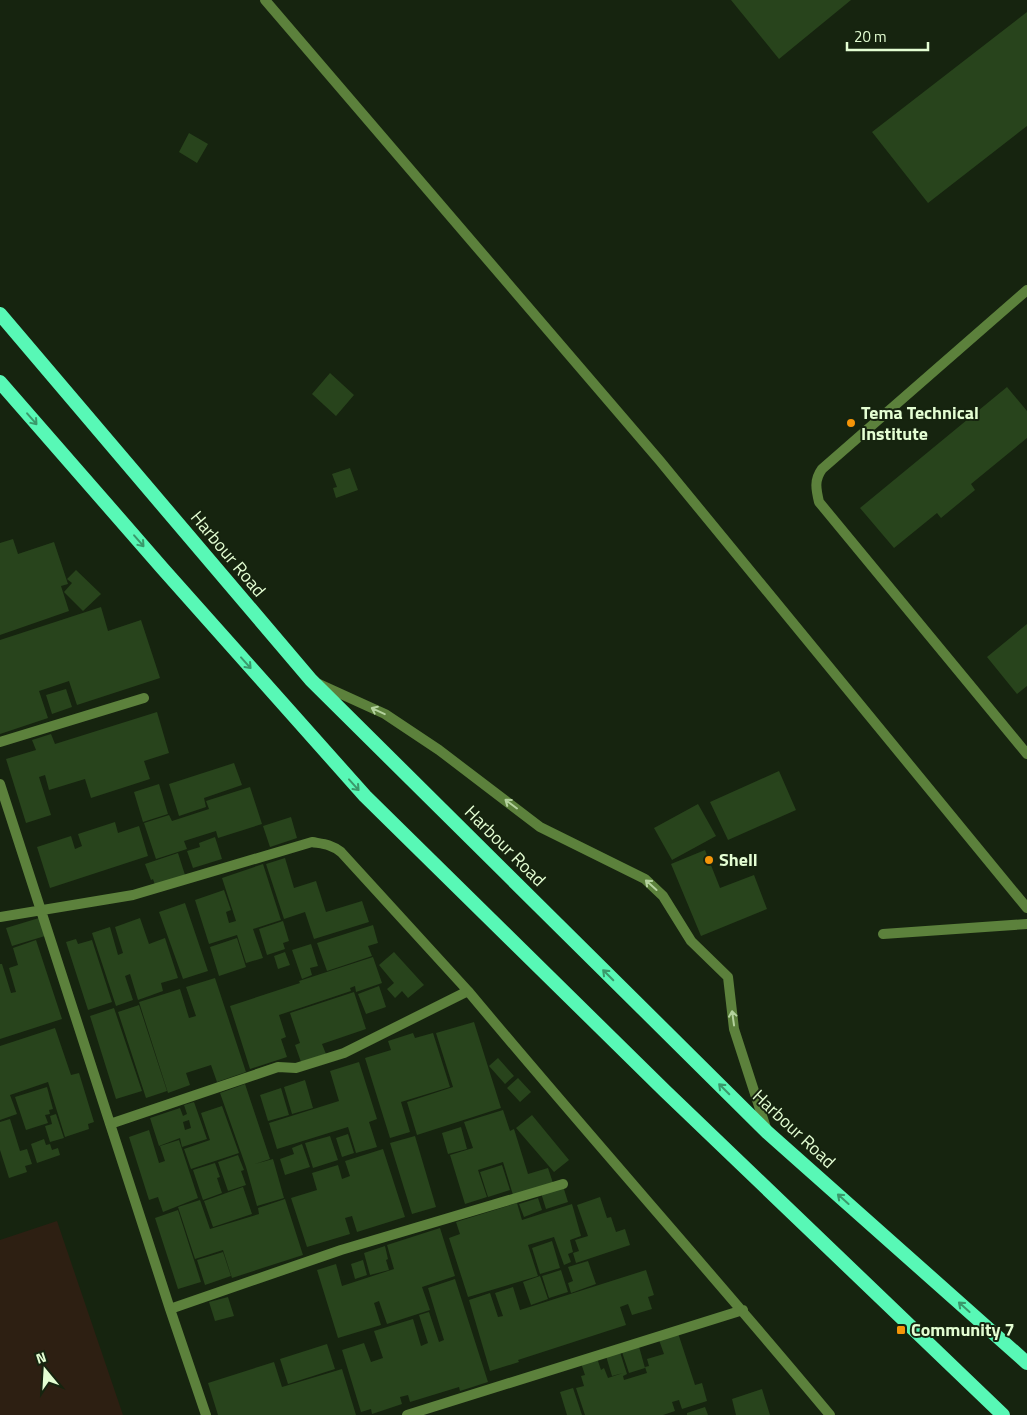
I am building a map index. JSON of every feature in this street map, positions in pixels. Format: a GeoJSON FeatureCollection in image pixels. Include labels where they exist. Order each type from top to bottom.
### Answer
{"type":"FeatureCollection","features":[{"type":"Feature","properties":{"kind":"highway","name":"Harbour Road"},"geometry":{"type":"LineString","coordinates":[[0,314],[311,680],[767,1132],[1027,1363]]}},
{"type":"Feature","properties":{"kind":"highway"},"geometry":{"type":"LineString","coordinates":[[0,382],[364,796],[665,1092],[1003,1415]]}},
{"type":"Feature","properties":{"kind":"street"},"geometry":{"type":"LineString","coordinates":[[265,0],[660,462],[1027,908]]}},
{"type":"Feature","properties":{"kind":"street"},"geometry":{"type":"LineString","coordinates":[[1027,290],[822,470],[816,477],[816,492],[819,502],[1027,754]]}},
{"type":"Feature","properties":{"kind":"street"},"geometry":{"type":"LineString","coordinates":[[311,680],[385,714],[440,750],[540,827],[645,880],[663,896],[691,941],[728,977],[734,1029],[767,1132]]}},
{"type":"Feature","properties":{"kind":"street"},"geometry":{"type":"LineString","coordinates":[[0,742],[144,698]]}},
{"type":"Feature","properties":{"kind":"street"},"geometry":{"type":"LineString","coordinates":[[0,784],[206,1415]]}},
{"type":"Feature","properties":{"kind":"street"},"geometry":{"type":"LineString","coordinates":[[0,917],[133,895],[312,842],[332,845],[341,852],[468,991],[551,1091],[743,1310],[830,1415]]}},
{"type":"Feature","properties":{"kind":"street"},"geometry":{"type":"LineString","coordinates":[[882,934],[1027,924]]}},
{"type":"Feature","properties":{"kind":"street"},"geometry":{"type":"LineString","coordinates":[[110,1124],[278,1067],[296,1068],[344,1053],[468,991]]}},
{"type":"Feature","properties":{"kind":"street"},"geometry":{"type":"LineString","coordinates":[[170,1309],[342,1250],[563,1184]]}},
{"type":"Feature","properties":{"kind":"street"},"geometry":{"type":"LineString","coordinates":[[407,1415],[743,1310]]}},
{"type":"Feature","properties":{"kind":"shaded area"},"geometry":{"type":"Polygon","coordinates":[[[57,1221],[123,1415],[0,1415],[0,1240],[57,1221]]]}},
{"type":"Feature","properties":{"kind":"building"},"geometry":{"type":"Polygon","coordinates":[[[731,0],[851,0],[779,59],[731,0]]]}},
{"type":"Feature","properties":{"kind":"building"},"geometry":{"type":"Polygon","coordinates":[[[1027,12],[1027,126],[928,203],[872,132],[1027,12]]]}},
{"type":"Feature","properties":{"kind":"building"},"geometry":{"type":"Polygon","coordinates":[[[189,133],[208,144],[197,163],[179,152],[189,133]]]}},
{"type":"Feature","properties":{"kind":"building"},"geometry":{"type":"Polygon","coordinates":[[[330,373],[354,395],[336,416],[312,394],[330,373]]]}},
{"type":"Feature","properties":{"kind":"building"},"geometry":{"type":"Polygon","coordinates":[[[1007,387],[1027,411],[1027,438],[971,484],[975,490],[941,518],[937,513],[894,548],[860,508],[1007,387]]]}},
{"type":"Feature","properties":{"kind":"building"},"geometry":{"type":"Polygon","coordinates":[[[350,468],[358,490],[336,498],[333,488],[337,487],[332,474],[350,468]]]}},
{"type":"Feature","properties":{"kind":"building"},"geometry":{"type":"Polygon","coordinates":[[[13,539],[18,554],[54,542],[68,584],[61,586],[69,611],[0,635],[0,543],[13,539]]]}},
{"type":"Feature","properties":{"kind":"building"},"geometry":{"type":"Polygon","coordinates":[[[76,570],[101,594],[83,611],[64,592],[72,583],[67,579],[76,570]]]}},
{"type":"Feature","properties":{"kind":"building"},"geometry":{"type":"Polygon","coordinates":[[[101,607],[108,631],[141,620],[160,678],[77,705],[69,681],[39,691],[48,718],[0,734],[0,640],[101,607]]]}},
{"type":"Feature","properties":{"kind":"building"},"geometry":{"type":"Polygon","coordinates":[[[1027,624],[1027,686],[1017,694],[987,657],[1027,624]]]}},
{"type":"Feature","properties":{"kind":"building"},"geometry":{"type":"Polygon","coordinates":[[[66,689],[72,707],[52,714],[46,695],[66,689]]]}},
{"type":"Feature","properties":{"kind":"building"},"geometry":{"type":"Polygon","coordinates":[[[157,712],[169,753],[144,761],[150,779],[91,798],[85,779],[49,790],[45,775],[39,777],[51,815],[26,823],[6,759],[36,750],[32,740],[51,734],[55,744],[157,712]]]}},
{"type":"Feature","properties":{"kind":"building"},"geometry":{"type":"Polygon","coordinates":[[[234,763],[242,785],[204,798],[206,807],[179,816],[169,784],[234,763]]]}},
{"type":"Feature","properties":{"kind":"building"},"geometry":{"type":"Polygon","coordinates":[[[779,771],[796,810],[728,840],[710,802],[779,771]]]}},
{"type":"Feature","properties":{"kind":"building"},"geometry":{"type":"Polygon","coordinates":[[[159,784],[168,814],[143,822],[134,792],[159,784]]]}},
{"type":"Feature","properties":{"kind":"building"},"geometry":{"type":"Polygon","coordinates":[[[250,787],[262,824],[218,838],[216,831],[184,841],[187,849],[156,859],[144,823],[169,815],[172,821],[209,809],[206,801],[250,787]]]}},
{"type":"Feature","properties":{"kind":"building"},"geometry":{"type":"Polygon","coordinates":[[[698,804],[716,836],[672,860],[654,828],[698,804]]]}},
{"type":"Feature","properties":{"kind":"building"},"geometry":{"type":"Polygon","coordinates":[[[291,817],[297,838],[270,847],[263,826],[291,817]]]}},
{"type":"Feature","properties":{"kind":"building"},"geometry":{"type":"Polygon","coordinates":[[[115,822],[118,833],[139,826],[148,856],[50,888],[37,847],[71,836],[75,849],[82,846],[78,834],[115,822]]]}},
{"type":"Feature","properties":{"kind":"building"},"geometry":{"type":"Polygon","coordinates":[[[215,837],[222,859],[193,868],[187,851],[200,847],[199,843],[215,837]]]}},
{"type":"Feature","properties":{"kind":"building"},"geometry":{"type":"Polygon","coordinates":[[[705,850],[720,888],[754,875],[767,909],[701,936],[671,864],[705,850]]]}},
{"type":"Feature","properties":{"kind":"building"},"geometry":{"type":"Polygon","coordinates":[[[178,853],[185,875],[155,885],[145,864],[178,853]]]}},
{"type":"Feature","properties":{"kind":"building"},"geometry":{"type":"Polygon","coordinates":[[[285,858],[294,888],[316,881],[326,912],[362,901],[369,922],[314,939],[305,912],[284,919],[266,864],[285,858]]]}},
{"type":"Feature","properties":{"kind":"building"},"geometry":{"type":"Polygon","coordinates":[[[263,864],[281,920],[253,929],[263,958],[246,963],[237,935],[209,944],[195,900],[224,890],[231,910],[226,912],[229,923],[236,921],[222,878],[263,864]]]}},
{"type":"Feature","properties":{"kind":"building"},"geometry":{"type":"Polygon","coordinates":[[[185,903],[208,971],[183,979],[159,912],[185,903]]]}},
{"type":"Feature","properties":{"kind":"building"},"geometry":{"type":"Polygon","coordinates":[[[39,918],[45,936],[12,946],[6,928],[39,918]]]}},
{"type":"Feature","properties":{"kind":"building"},"geometry":{"type":"Polygon","coordinates":[[[140,918],[149,944],[165,938],[178,978],[161,983],[163,991],[138,1000],[130,974],[125,976],[133,1000],[116,1006],[92,933],[110,927],[118,955],[123,953],[115,927],[140,918]]]}},
{"type":"Feature","properties":{"kind":"building"},"geometry":{"type":"Polygon","coordinates":[[[283,921],[289,941],[283,943],[285,949],[267,955],[259,929],[283,921]]]}},
{"type":"Feature","properties":{"kind":"building"},"geometry":{"type":"Polygon","coordinates":[[[373,925],[378,943],[368,946],[372,956],[327,971],[317,943],[373,925]]]}},
{"type":"Feature","properties":{"kind":"building"},"geometry":{"type":"Polygon","coordinates":[[[237,938],[246,967],[219,976],[210,947],[237,938]]]}},
{"type":"Feature","properties":{"kind":"building"},"geometry":{"type":"Polygon","coordinates":[[[76,939],[78,944],[92,940],[112,1002],[88,1010],[66,942],[76,939]]]}},
{"type":"Feature","properties":{"kind":"building"},"geometry":{"type":"Polygon","coordinates":[[[36,940],[62,1019],[0,1039],[0,964],[2,964],[11,993],[16,992],[9,968],[18,965],[13,948],[36,940]]]}},
{"type":"Feature","properties":{"kind":"building"},"geometry":{"type":"Polygon","coordinates":[[[311,944],[318,966],[310,968],[312,975],[302,979],[292,950],[311,944]]]}},
{"type":"Feature","properties":{"kind":"building"},"geometry":{"type":"Polygon","coordinates":[[[285,952],[290,965],[278,969],[274,956],[285,952]]]}},
{"type":"Feature","properties":{"kind":"building"},"geometry":{"type":"Polygon","coordinates":[[[394,952],[424,985],[408,998],[402,991],[395,998],[387,989],[394,983],[379,965],[394,952]]]}},
{"type":"Feature","properties":{"kind":"building"},"geometry":{"type":"Polygon","coordinates":[[[373,957],[382,983],[356,992],[355,986],[350,988],[351,991],[279,1015],[286,1037],[281,1039],[287,1057],[250,1069],[230,1006],[373,957]]]}},
{"type":"Feature","properties":{"kind":"building"},"geometry":{"type":"Polygon","coordinates":[[[215,978],[246,1072],[217,1082],[211,1065],[186,1073],[190,1085],[168,1093],[139,1002],[180,989],[189,1018],[196,1016],[186,987],[215,978]]]}},
{"type":"Feature","properties":{"kind":"building"},"geometry":{"type":"Polygon","coordinates":[[[379,986],[386,1007],[366,1014],[358,994],[379,986]]]}},
{"type":"Feature","properties":{"kind":"building"},"geometry":{"type":"Polygon","coordinates":[[[354,992],[366,1029],[322,1044],[326,1054],[301,1062],[295,1045],[300,1043],[290,1013],[354,992]]]}},
{"type":"Feature","properties":{"kind":"building"},"geometry":{"type":"Polygon","coordinates":[[[139,1005],[167,1091],[146,1098],[118,1012],[139,1005]]]}},
{"type":"Feature","properties":{"kind":"building"},"geometry":{"type":"Polygon","coordinates":[[[114,1008],[142,1091],[116,1099],[90,1016],[114,1008]]]}},
{"type":"Feature","properties":{"kind":"building"},"geometry":{"type":"Polygon","coordinates":[[[474,1022],[501,1108],[417,1135],[407,1102],[453,1087],[436,1033],[474,1022]]]}},
{"type":"Feature","properties":{"kind":"building"},"geometry":{"type":"Polygon","coordinates":[[[55,1028],[71,1075],[79,1073],[94,1122],[88,1124],[89,1129],[65,1137],[48,1082],[10,1095],[17,1114],[0,1120],[0,1046],[55,1028]]]}},
{"type":"Feature","properties":{"kind":"building"},"geometry":{"type":"Polygon","coordinates":[[[413,1033],[415,1038],[433,1033],[450,1087],[401,1102],[410,1132],[390,1138],[365,1058],[391,1050],[388,1041],[413,1033]]]}},
{"type":"Feature","properties":{"kind":"building"},"geometry":{"type":"Polygon","coordinates":[[[498,1058],[514,1076],[505,1084],[489,1066],[498,1058]]]}},
{"type":"Feature","properties":{"kind":"building"},"geometry":{"type":"Polygon","coordinates":[[[359,1062],[377,1119],[369,1122],[377,1147],[356,1153],[348,1127],[277,1149],[269,1123],[339,1101],[330,1071],[359,1062]]]}},
{"type":"Feature","properties":{"kind":"building"},"geometry":{"type":"Polygon","coordinates":[[[518,1078],[531,1092],[520,1102],[507,1088],[518,1078]]]}},
{"type":"Feature","properties":{"kind":"building"},"geometry":{"type":"Polygon","coordinates":[[[305,1080],[313,1108],[292,1114],[284,1087],[305,1080]]]}},
{"type":"Feature","properties":{"kind":"building"},"geometry":{"type":"Polygon","coordinates":[[[245,1084],[270,1159],[255,1164],[273,1159],[284,1198],[257,1206],[246,1167],[220,1093],[245,1084]]]}},
{"type":"Feature","properties":{"kind":"building"},"geometry":{"type":"Polygon","coordinates":[[[47,1087],[53,1109],[49,1110],[50,1114],[45,1115],[48,1123],[26,1130],[15,1097],[47,1087]]]}},
{"type":"Feature","properties":{"kind":"building"},"geometry":{"type":"Polygon","coordinates":[[[281,1088],[289,1115],[268,1121],[260,1095],[281,1088]]]}},
{"type":"Feature","properties":{"kind":"building"},"geometry":{"type":"Polygon","coordinates":[[[194,1102],[207,1139],[182,1147],[180,1138],[159,1146],[150,1118],[180,1108],[183,1116],[187,1114],[184,1105],[194,1102]],[[189,1120],[183,1122],[185,1130],[191,1128],[189,1120]]]}},
{"type":"Feature","properties":{"kind":"building"},"geometry":{"type":"Polygon","coordinates":[[[222,1106],[239,1153],[191,1169],[184,1149],[210,1140],[201,1113],[222,1106]]]}},
{"type":"Feature","properties":{"kind":"building"},"geometry":{"type":"Polygon","coordinates":[[[503,1110],[510,1131],[514,1129],[528,1174],[548,1168],[553,1183],[513,1195],[503,1162],[478,1170],[487,1197],[465,1204],[450,1155],[473,1148],[464,1122],[503,1110]]]}},
{"type":"Feature","properties":{"kind":"building"},"geometry":{"type":"Polygon","coordinates":[[[56,1114],[64,1138],[50,1142],[45,1126],[52,1124],[50,1116],[56,1114]]]}},
{"type":"Feature","properties":{"kind":"building"},"geometry":{"type":"Polygon","coordinates":[[[532,1115],[569,1160],[554,1172],[516,1128],[532,1115]]]}},
{"type":"Feature","properties":{"kind":"building"},"geometry":{"type":"Polygon","coordinates":[[[10,1119],[20,1151],[27,1149],[32,1164],[25,1166],[27,1172],[9,1178],[0,1150],[0,1122],[10,1119]]]}},
{"type":"Feature","properties":{"kind":"building"},"geometry":{"type":"Polygon","coordinates":[[[461,1127],[467,1149],[448,1154],[442,1133],[461,1127]]]}},
{"type":"Feature","properties":{"kind":"building"},"geometry":{"type":"Polygon","coordinates":[[[149,1130],[159,1163],[165,1161],[160,1146],[179,1140],[198,1198],[163,1212],[158,1197],[149,1200],[129,1137],[149,1130]]]}},
{"type":"Feature","properties":{"kind":"building"},"geometry":{"type":"Polygon","coordinates":[[[348,1134],[354,1153],[342,1157],[336,1138],[348,1134]]]}},
{"type":"Feature","properties":{"kind":"building"},"geometry":{"type":"Polygon","coordinates":[[[330,1136],[338,1160],[313,1168],[305,1143],[330,1136]]]}},
{"type":"Feature","properties":{"kind":"building"},"geometry":{"type":"Polygon","coordinates":[[[415,1136],[436,1207],[412,1214],[390,1143],[415,1136]]]}},
{"type":"Feature","properties":{"kind":"building"},"geometry":{"type":"Polygon","coordinates":[[[44,1139],[46,1145],[50,1144],[52,1150],[58,1148],[60,1155],[37,1163],[31,1144],[44,1139]]]}},
{"type":"Feature","properties":{"kind":"building"},"geometry":{"type":"Polygon","coordinates":[[[302,1144],[310,1167],[285,1175],[280,1159],[294,1154],[292,1148],[302,1144]]]}},
{"type":"Feature","properties":{"kind":"building"},"geometry":{"type":"Polygon","coordinates":[[[383,1149],[405,1217],[357,1232],[352,1216],[345,1218],[350,1234],[307,1247],[291,1198],[317,1190],[312,1173],[338,1165],[342,1179],[350,1176],[345,1161],[383,1149]]]}},
{"type":"Feature","properties":{"kind":"building"},"geometry":{"type":"Polygon","coordinates":[[[238,1155],[244,1170],[241,1171],[246,1185],[228,1191],[218,1162],[238,1155]]]}},
{"type":"Feature","properties":{"kind":"building"},"geometry":{"type":"Polygon","coordinates":[[[215,1163],[220,1177],[217,1178],[222,1193],[203,1200],[193,1170],[215,1163]]]}},
{"type":"Feature","properties":{"kind":"building"},"geometry":{"type":"Polygon","coordinates":[[[502,1165],[510,1190],[488,1197],[480,1172],[502,1165]]]}},
{"type":"Feature","properties":{"kind":"building"},"geometry":{"type":"Polygon","coordinates":[[[563,1186],[568,1202],[546,1209],[541,1193],[563,1186]]]}},
{"type":"Feature","properties":{"kind":"building"},"geometry":{"type":"Polygon","coordinates":[[[243,1187],[252,1214],[213,1227],[204,1201],[243,1187]]]}},
{"type":"Feature","properties":{"kind":"building"},"geometry":{"type":"Polygon","coordinates":[[[600,1197],[607,1218],[611,1217],[616,1232],[625,1229],[630,1245],[576,1263],[573,1253],[579,1251],[575,1240],[588,1236],[577,1205],[600,1197]]]}},
{"type":"Feature","properties":{"kind":"building"},"geometry":{"type":"Polygon","coordinates":[[[538,1198],[542,1210],[524,1217],[519,1204],[538,1198]]]}},
{"type":"Feature","properties":{"kind":"building"},"geometry":{"type":"Polygon","coordinates":[[[285,1199],[303,1255],[232,1278],[223,1250],[195,1259],[178,1207],[200,1200],[210,1229],[259,1214],[258,1208],[285,1199]]]}},
{"type":"Feature","properties":{"kind":"building"},"geometry":{"type":"Polygon","coordinates":[[[517,1203],[522,1220],[572,1204],[581,1236],[570,1240],[573,1252],[568,1254],[571,1262],[564,1265],[554,1237],[528,1245],[538,1276],[468,1297],[449,1238],[460,1234],[456,1222],[517,1203]]]}},
{"type":"Feature","properties":{"kind":"building"},"geometry":{"type":"Polygon","coordinates":[[[178,1210],[201,1282],[178,1289],[155,1218],[178,1210]]]}},
{"type":"Feature","properties":{"kind":"building"},"geometry":{"type":"Polygon","coordinates":[[[440,1228],[455,1276],[422,1287],[430,1310],[387,1324],[379,1301],[374,1303],[381,1325],[338,1338],[317,1270],[336,1264],[342,1286],[394,1269],[387,1245],[440,1228]]]}},
{"type":"Feature","properties":{"kind":"building"},"geometry":{"type":"Polygon","coordinates":[[[552,1241],[560,1268],[540,1274],[532,1248],[552,1241]]]}},
{"type":"Feature","properties":{"kind":"building"},"geometry":{"type":"Polygon","coordinates":[[[385,1246],[389,1270],[370,1275],[364,1253],[385,1246]]]}},
{"type":"Feature","properties":{"kind":"building"},"geometry":{"type":"Polygon","coordinates":[[[223,1252],[231,1276],[205,1285],[197,1260],[223,1252]]]}},
{"type":"Feature","properties":{"kind":"building"},"geometry":{"type":"Polygon","coordinates":[[[363,1260],[367,1275],[355,1279],[351,1264],[363,1260]]]}},
{"type":"Feature","properties":{"kind":"building"},"geometry":{"type":"Polygon","coordinates":[[[588,1261],[596,1284],[571,1293],[568,1283],[573,1281],[568,1267],[588,1261]]]}},
{"type":"Feature","properties":{"kind":"building"},"geometry":{"type":"Polygon","coordinates":[[[561,1270],[568,1292],[549,1298],[542,1276],[561,1270]]]}},
{"type":"Feature","properties":{"kind":"building"},"geometry":{"type":"Polygon","coordinates":[[[646,1270],[654,1295],[648,1297],[652,1309],[632,1315],[628,1304],[620,1307],[626,1325],[490,1371],[469,1300],[490,1293],[498,1317],[503,1316],[495,1293],[513,1287],[520,1310],[646,1270]]]}},
{"type":"Feature","properties":{"kind":"building"},"geometry":{"type":"Polygon","coordinates":[[[540,1276],[548,1299],[531,1305],[523,1282],[540,1276]]]}},
{"type":"Feature","properties":{"kind":"building"},"geometry":{"type":"Polygon","coordinates":[[[455,1279],[488,1382],[460,1391],[459,1387],[410,1402],[408,1395],[400,1397],[402,1404],[372,1414],[371,1409],[361,1412],[342,1350],[364,1343],[371,1362],[383,1358],[374,1331],[413,1319],[421,1346],[428,1343],[419,1315],[429,1312],[439,1342],[444,1340],[428,1288],[455,1279]]]}},
{"type":"Feature","properties":{"kind":"building"},"geometry":{"type":"Polygon","coordinates":[[[228,1297],[234,1316],[215,1321],[209,1302],[228,1297]]]}},
{"type":"Feature","properties":{"kind":"building"},"geometry":{"type":"Polygon","coordinates":[[[678,1333],[695,1385],[702,1383],[707,1401],[682,1409],[679,1400],[672,1402],[675,1411],[663,1415],[585,1415],[576,1388],[584,1386],[581,1376],[585,1375],[581,1363],[597,1358],[601,1370],[604,1368],[608,1378],[623,1373],[612,1376],[606,1356],[620,1352],[627,1374],[623,1376],[624,1380],[647,1373],[645,1367],[649,1366],[647,1359],[664,1354],[659,1340],[678,1333]]]}},
{"type":"Feature","properties":{"kind":"building"},"geometry":{"type":"Polygon","coordinates":[[[638,1343],[645,1368],[629,1373],[621,1349],[638,1343]]]}},
{"type":"Feature","properties":{"kind":"building"},"geometry":{"type":"Polygon","coordinates":[[[327,1344],[335,1369],[288,1384],[280,1359],[327,1344]]]}},
{"type":"Feature","properties":{"kind":"building"},"geometry":{"type":"Polygon","coordinates":[[[274,1362],[282,1387],[342,1369],[356,1415],[218,1415],[208,1383],[274,1362]]]}},
{"type":"Feature","properties":{"kind":"building"},"geometry":{"type":"Polygon","coordinates":[[[573,1388],[582,1415],[567,1415],[560,1392],[573,1388]]]}},
{"type":"Feature","properties":{"kind":"building"},"geometry":{"type":"Polygon","coordinates":[[[762,1389],[770,1415],[736,1415],[732,1399],[762,1389]]]}},
{"type":"Feature","properties":{"kind":"building"},"geometry":{"type":"Polygon","coordinates":[[[705,1407],[708,1415],[687,1415],[687,1413],[705,1407]]]}},
{"type":"Feature","properties":{"kind":"place","name":"Tema Technical Institute"},"geometry":{"type":"Point","coordinates":[851,423]}},
{"type":"Feature","properties":{"kind":"place","name":"Shell"},"geometry":{"type":"Point","coordinates":[709,860]}},
{"type":"Feature","properties":{"kind":"place","name":"Community 7"},"geometry":{"type":"Point","coordinates":[901,1330]}}]}
